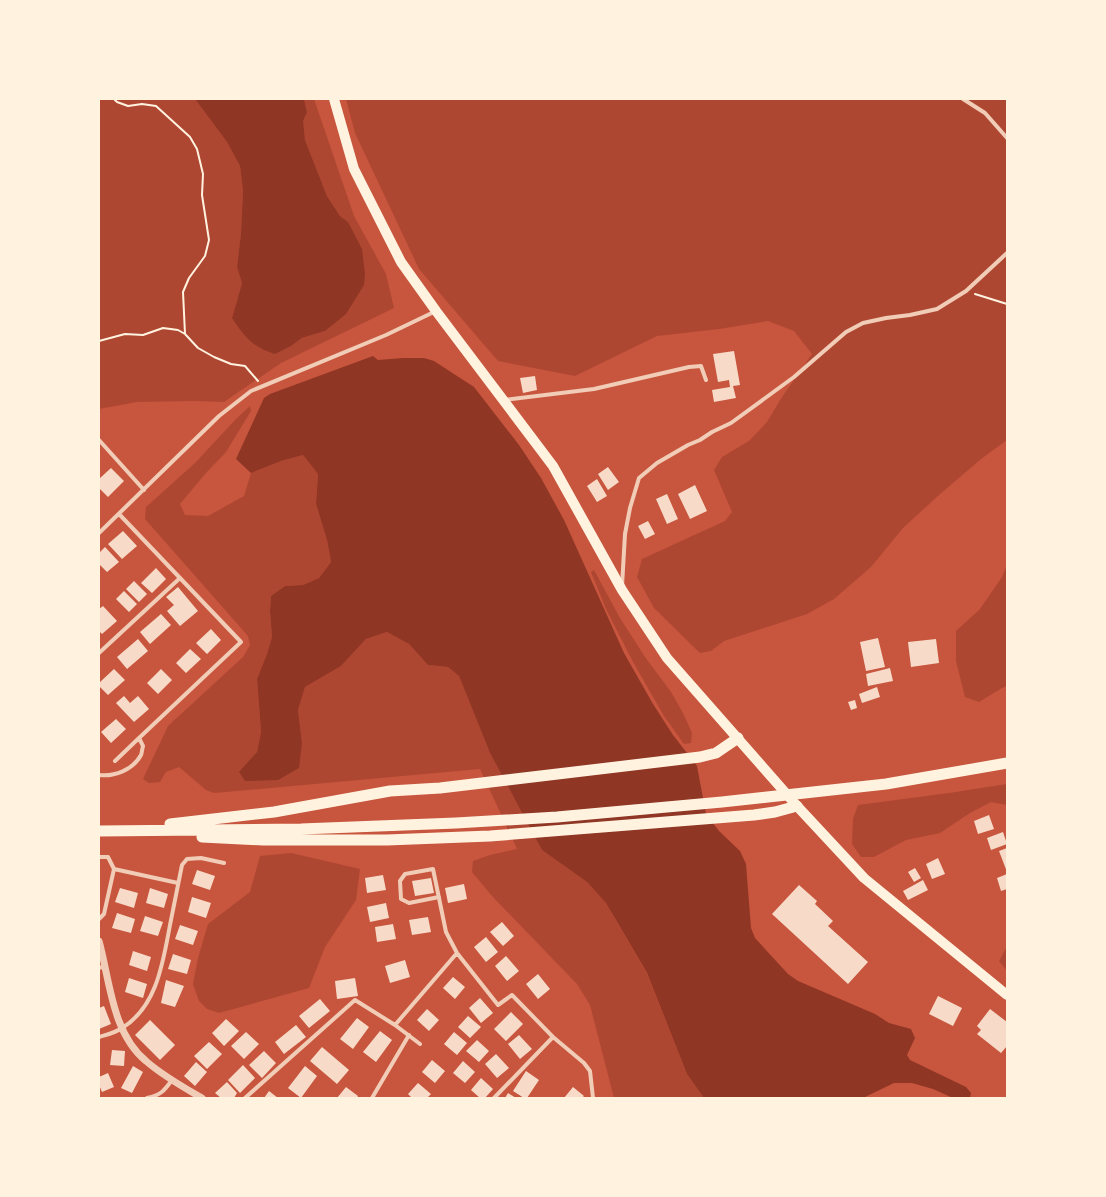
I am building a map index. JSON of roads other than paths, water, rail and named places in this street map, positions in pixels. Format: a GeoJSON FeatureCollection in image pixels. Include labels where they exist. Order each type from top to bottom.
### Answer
{"type":"FeatureCollection","features":[{"type":"Feature","properties":{"kind":"highway"},"geometry":{"type":"LineString","coordinates":[[112,831],[274,812],[390,791],[440,788],[700,757],[716,753],[738,738]]}},
{"type":"Feature","properties":{"kind":"highway"},"geometry":{"type":"LineString","coordinates":[[99,831],[301,829],[456,823],[557,817],[722,802],[886,784],[1007,763]]}},
{"type":"Feature","properties":{"kind":"highway"},"geometry":{"type":"LineString","coordinates":[[112,831],[263,840],[387,840],[490,836],[754,815],[775,812],[797,806]]}},
{"type":"Feature","properties":{"kind":"main road"},"geometry":{"type":"LineString","coordinates":[[334,99],[354,169],[401,262],[436,311],[554,466],[622,590],[667,658],[797,806],[864,878],[1007,995]]}},
{"type":"Feature","properties":{"kind":"street"},"geometry":{"type":"LineString","coordinates":[[963,99],[985,113],[1007,138]]}},
{"type":"Feature","properties":{"kind":"street"},"geometry":{"type":"LineString","coordinates":[[622,590],[625,534],[630,508],[639,478],[657,463],[731,423],[794,377],[846,332],[863,323],[937,309],[966,291],[1007,253]]}},
{"type":"Feature","properties":{"kind":"street"},"geometry":{"type":"LineString","coordinates":[[99,532],[219,416],[251,391],[386,335],[436,311]]}},
{"type":"Feature","properties":{"kind":"street"},"geometry":{"type":"LineString","coordinates":[[503,400],[594,389],[688,367],[701,366],[706,380]]}},
{"type":"Feature","properties":{"kind":"street"},"geometry":{"type":"LineString","coordinates":[[99,440],[144,490]]}},
{"type":"Feature","properties":{"kind":"street"},"geometry":{"type":"LineString","coordinates":[[115,761],[241,642],[119,514]]}},
{"type":"Feature","properties":{"kind":"street"},"geometry":{"type":"LineString","coordinates":[[99,653],[180,578]]}},
{"type":"Feature","properties":{"kind":"street"},"geometry":{"type":"LineString","coordinates":[[99,775],[119,773],[131,767],[141,755],[143,746],[139,738]]}},
{"type":"Feature","properties":{"kind":"street"},"geometry":{"type":"LineString","coordinates":[[99,857],[108,857],[114,869],[104,914],[99,919]]}},
{"type":"Feature","properties":{"kind":"street"},"geometry":{"type":"LineString","coordinates":[[99,1037],[122,1029],[138,1014],[150,998],[158,980],[163,962],[182,865],[187,859],[201,858],[224,863]]}},
{"type":"Feature","properties":{"kind":"street"},"geometry":{"type":"LineString","coordinates":[[114,869],[178,883]]}},
{"type":"Feature","properties":{"kind":"street"},"geometry":{"type":"LineString","coordinates":[[439,897],[409,903],[401,899],[400,881],[405,874],[432,869],[439,897],[446,932],[457,953],[498,1005],[512,996],[553,1037],[584,1063],[590,1070],[593,1098]]}},
{"type":"Feature","properties":{"kind":"street"},"geometry":{"type":"LineString","coordinates":[[99,941],[102,967],[122,1029],[131,1044],[144,1060],[160,1073],[202,1098]]}},
{"type":"Feature","properties":{"kind":"street"},"geometry":{"type":"LineString","coordinates":[[395,1025],[457,953]]}},
{"type":"Feature","properties":{"kind":"street"},"geometry":{"type":"LineString","coordinates":[[245,1098],[354,1000],[395,1025],[420,1044]]}},
{"type":"Feature","properties":{"kind":"street"},"geometry":{"type":"LineString","coordinates":[[372,1098],[409,1035]]}},
{"type":"Feature","properties":{"kind":"street"},"geometry":{"type":"LineString","coordinates":[[494,1098],[553,1037]]}},
{"type":"Feature","properties":{"kind":"street"},"geometry":{"type":"LineString","coordinates":[[147,1098],[164,1091],[172,1080]]}}]}
